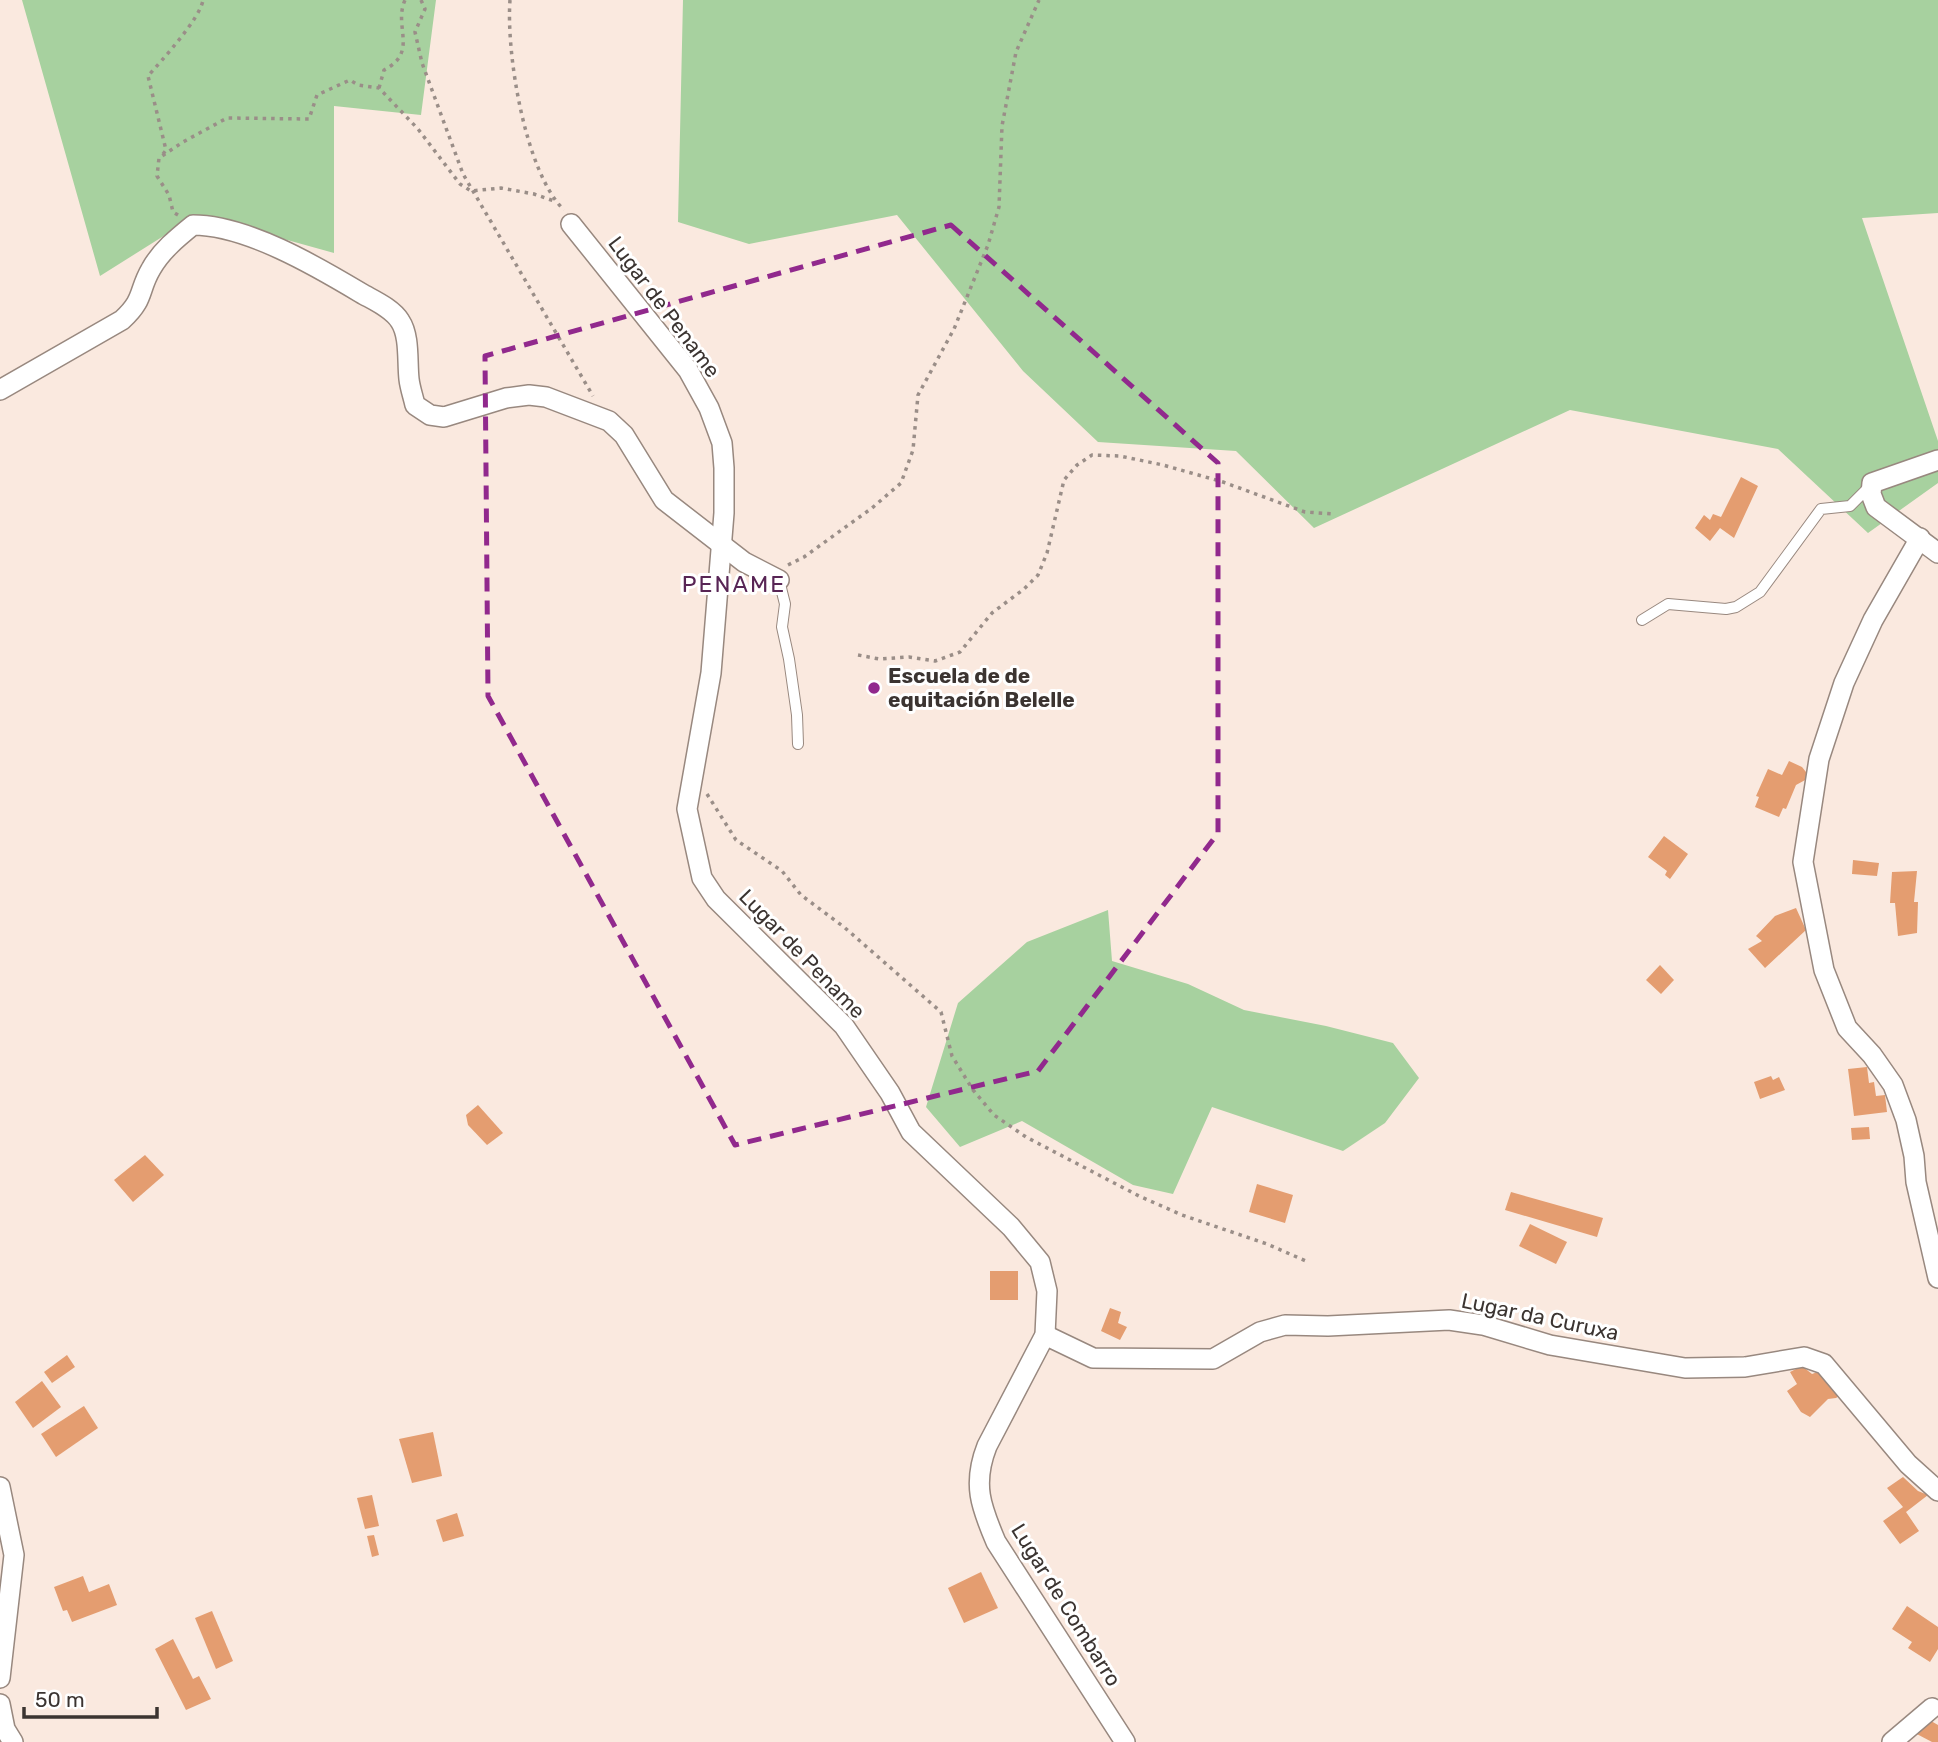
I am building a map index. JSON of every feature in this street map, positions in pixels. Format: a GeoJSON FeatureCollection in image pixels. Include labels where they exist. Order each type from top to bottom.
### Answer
{"type":"FeatureCollection","features":[{"type":"Feature","properties":{"kind":"street","name":"Lugar de Pename"},"geometry":{"type":"LineString","coordinates":[[571,224],[688,370],[709,408],[722,443],[722,544],[711,673],[687,809],[702,878],[716,899],[844,1027],[890,1093],[911,1132],[1011,1227],[1040,1262],[1048,1291],[1045,1335]]}},
{"type":"Feature","properties":{"kind":"street"},"geometry":{"type":"LineString","coordinates":[[0,390],[122,320],[135,309],[149,272],[159,256],[193,225],[211,225],[238,233],[313,264],[386,308],[401,321],[415,405],[430,415],[444,417],[506,398],[529,395],[546,397],[609,421],[624,435],[664,500],[744,562],[774,577]]}},
{"type":"Feature","properties":{"kind":"street"},"geometry":{"type":"LineString","coordinates":[[1938,460],[1872,483],[1871,494],[1877,507],[1938,553]]}},
{"type":"Feature","properties":{"kind":"street"},"geometry":{"type":"LineString","coordinates":[[1920,538],[1873,620],[1844,683],[1819,759],[1803,862],[1824,970],[1842,1016],[1847,1028],[1872,1055],[1893,1085],[1906,1119],[1914,1156],[1916,1182],[1938,1278]]}},
{"type":"Feature","properties":{"kind":"street","name":"Lugar da Curuxa"},"geometry":{"type":"LineString","coordinates":[[1045,1335],[1093,1358],[1213,1359],[1260,1332],[1285,1325],[1328,1326],[1449,1320],[1482,1325],[1550,1345],[1685,1368],[1745,1367],[1804,1357],[1824,1364],[1908,1464],[1938,1491]]}},
{"type":"Feature","properties":{"kind":"street","name":"Lugar de Combarro"},"geometry":{"type":"LineString","coordinates":[[1045,1335],[980,1464],[978,1484],[983,1512],[996,1542],[1125,1742]]}},
{"type":"Feature","properties":{"kind":"street"},"geometry":{"type":"LineString","coordinates":[[0,1487],[14,1555],[0,1678]]}},
{"type":"Feature","properties":{"kind":"street"},"geometry":{"type":"LineString","coordinates":[[0,1704],[5,1729],[13,1742]]}},
{"type":"Feature","properties":{"kind":"street"},"geometry":{"type":"LineString","coordinates":[[1892,1742],[1936,1706]]}},
{"type":"Feature","properties":{"kind":"lane"},"geometry":{"type":"LineString","coordinates":[[1642,620],[1668,604],[1726,609],[1736,607],[1760,592],[1821,509],[1850,506],[1872,483]]}},
{"type":"Feature","properties":{"kind":"lane"},"geometry":{"type":"LineString","coordinates":[[774,577],[785,604],[782,627],[794,692],[798,744]]}},
{"type":"Feature","properties":{"kind":"path"},"geometry":{"type":"LineString","coordinates":[[193,225],[173,212],[169,195],[157,176],[159,158],[166,150],[148,76],[184,32],[202,6],[203,0]]}},
{"type":"Feature","properties":{"kind":"path"},"geometry":{"type":"LineString","coordinates":[[379,88],[384,70],[395,65],[404,51],[402,20],[405,0]]}},
{"type":"Feature","properties":{"kind":"path"},"geometry":{"type":"LineString","coordinates":[[421,0],[425,9],[415,32],[422,63],[463,174],[609,421]]}},
{"type":"Feature","properties":{"kind":"path"},"geometry":{"type":"LineString","coordinates":[[510,0],[508,24],[528,141],[554,201],[571,224]]}},
{"type":"Feature","properties":{"kind":"path"},"geometry":{"type":"LineString","coordinates":[[774,577],[872,508],[901,483],[913,450],[918,395],[954,329],[992,233],[999,207],[1002,126],[1016,52],[1039,0]]}},
{"type":"Feature","properties":{"kind":"path"},"geometry":{"type":"LineString","coordinates":[[159,158],[227,118],[309,119],[317,95],[350,80],[358,85],[379,88],[418,129],[460,184],[471,191],[501,188],[554,201]]}},
{"type":"Feature","properties":{"kind":"path"},"geometry":{"type":"LineString","coordinates":[[858,655],[879,659],[909,657],[935,661],[960,652],[992,613],[1038,575],[1047,553],[1065,480],[1077,465],[1092,455],[1120,456],[1163,465],[1223,482],[1305,512],[1333,514]]}},
{"type":"Feature","properties":{"kind":"path"},"geometry":{"type":"LineString","coordinates":[[706,792],[736,840],[782,871],[801,895],[845,927],[892,972],[941,1012],[953,1056],[973,1090],[994,1115],[1026,1137],[1139,1196],[1182,1215],[1256,1240],[1306,1261]]}},
{"type":"Feature","properties":{"kind":"highlighted area"},"geometry":{"type":"Polygon","coordinates":[[[951,225],[1218,463],[1218,833],[1038,1071],[735,1145],[488,696],[485,356],[951,225]]]}},
{"type":"Feature","properties":{"kind":"green space"},"geometry":{"type":"Polygon","coordinates":[[[22,0],[436,0],[421,115],[334,106],[334,253],[197,215],[100,276],[22,0]]]}},
{"type":"Feature","properties":{"kind":"green space"},"geometry":{"type":"Polygon","coordinates":[[[683,0],[1938,0],[1938,213],[1862,218],[1938,441],[1938,483],[1868,533],[1778,449],[1570,410],[1314,528],[1236,451],[1098,442],[1023,371],[897,215],[749,244],[678,222],[683,0]]]}},
{"type":"Feature","properties":{"kind":"green space"},"geometry":{"type":"Polygon","coordinates":[[[1108,910],[1112,961],[1188,984],[1244,1010],[1326,1026],[1393,1043],[1419,1078],[1385,1123],[1343,1151],[1212,1107],[1173,1194],[1133,1185],[1022,1121],[960,1147],[926,1107],[958,1003],[1027,942],[1108,910]]]}},
{"type":"Feature","properties":{"kind":"building"},"geometry":{"type":"Polygon","coordinates":[[[1741,477],[1758,486],[1734,538],[1720,528],[1710,541],[1695,528],[1704,515],[1710,520],[1713,514],[1721,517],[1741,477]]]}},
{"type":"Feature","properties":{"kind":"building"},"geometry":{"type":"Polygon","coordinates":[[[1789,761],[1802,767],[1807,779],[1796,785],[1786,809],[1783,808],[1779,817],[1755,807],[1759,797],[1756,796],[1768,769],[1782,775],[1789,761]]]}},
{"type":"Feature","properties":{"kind":"building"},"geometry":{"type":"Polygon","coordinates":[[[1664,836],[1688,854],[1670,879],[1665,875],[1667,871],[1648,857],[1664,836]]]}},
{"type":"Feature","properties":{"kind":"building"},"geometry":{"type":"Polygon","coordinates":[[[1853,860],[1879,863],[1877,876],[1852,874],[1853,860]]]}},
{"type":"Feature","properties":{"kind":"building"},"geometry":{"type":"Polygon","coordinates":[[[1917,871],[1914,902],[1918,902],[1917,933],[1898,936],[1895,903],[1890,903],[1892,872],[1917,871]]]}},
{"type":"Feature","properties":{"kind":"building"},"geometry":{"type":"Polygon","coordinates":[[[1796,908],[1806,930],[1765,968],[1748,949],[1762,941],[1756,936],[1775,916],[1796,908]]]}},
{"type":"Feature","properties":{"kind":"building"},"geometry":{"type":"Polygon","coordinates":[[[1660,965],[1674,980],[1661,994],[1646,980],[1660,965]]]}},
{"type":"Feature","properties":{"kind":"building"},"geometry":{"type":"Polygon","coordinates":[[[1867,1067],[1869,1083],[1874,1082],[1876,1096],[1885,1095],[1887,1112],[1854,1116],[1848,1069],[1867,1067]]]}},
{"type":"Feature","properties":{"kind":"building"},"geometry":{"type":"Polygon","coordinates":[[[1771,1076],[1773,1080],[1779,1077],[1785,1090],[1760,1099],[1754,1082],[1771,1076]]]}},
{"type":"Feature","properties":{"kind":"building"},"geometry":{"type":"Polygon","coordinates":[[[478,1105],[503,1133],[487,1145],[468,1125],[466,1115],[478,1105]]]}},
{"type":"Feature","properties":{"kind":"building"},"geometry":{"type":"Polygon","coordinates":[[[1869,1127],[1870,1139],[1852,1140],[1851,1128],[1869,1127]]]}},
{"type":"Feature","properties":{"kind":"building"},"geometry":{"type":"Polygon","coordinates":[[[145,1155],[164,1175],[133,1202],[114,1180],[145,1155]]]}},
{"type":"Feature","properties":{"kind":"building"},"geometry":{"type":"Polygon","coordinates":[[[1257,1184],[1293,1195],[1285,1223],[1249,1212],[1257,1184]]]}},
{"type":"Feature","properties":{"kind":"building"},"geometry":{"type":"Polygon","coordinates":[[[1511,1192],[1603,1218],[1597,1237],[1505,1210],[1511,1192]]]}},
{"type":"Feature","properties":{"kind":"building"},"geometry":{"type":"Polygon","coordinates":[[[1530,1224],[1567,1242],[1556,1264],[1519,1246],[1530,1224]]]}},
{"type":"Feature","properties":{"kind":"building"},"geometry":{"type":"Polygon","coordinates":[[[990,1271],[1018,1271],[1018,1300],[990,1300],[990,1271]]]}},
{"type":"Feature","properties":{"kind":"building"},"geometry":{"type":"Polygon","coordinates":[[[1110,1308],[1121,1312],[1118,1323],[1127,1327],[1120,1340],[1101,1331],[1110,1308]]]}},
{"type":"Feature","properties":{"kind":"building"},"geometry":{"type":"Polygon","coordinates":[[[67,1355],[75,1367],[52,1383],[44,1372],[67,1355]]]}},
{"type":"Feature","properties":{"kind":"building"},"geometry":{"type":"Polygon","coordinates":[[[1802,1366],[1812,1374],[1820,1371],[1842,1394],[1828,1399],[1810,1417],[1801,1412],[1787,1391],[1797,1384],[1790,1372],[1802,1366]]]}},
{"type":"Feature","properties":{"kind":"building"},"geometry":{"type":"Polygon","coordinates":[[[42,1381],[61,1407],[33,1428],[15,1402],[42,1381]]]}},
{"type":"Feature","properties":{"kind":"building"},"geometry":{"type":"Polygon","coordinates":[[[84,1406],[98,1428],[56,1457],[41,1434],[84,1406]]]}},
{"type":"Feature","properties":{"kind":"building"},"geometry":{"type":"Polygon","coordinates":[[[433,1432],[442,1476],[412,1483],[399,1439],[433,1432]]]}},
{"type":"Feature","properties":{"kind":"building"},"geometry":{"type":"Polygon","coordinates":[[[1903,1477],[1918,1491],[1928,1495],[1906,1512],[1919,1531],[1900,1544],[1883,1521],[1903,1507],[1887,1488],[1903,1477]]]}},
{"type":"Feature","properties":{"kind":"building"},"geometry":{"type":"Polygon","coordinates":[[[372,1495],[379,1526],[365,1529],[357,1498],[372,1495]]]}},
{"type":"Feature","properties":{"kind":"building"},"geometry":{"type":"Polygon","coordinates":[[[457,1513],[464,1536],[443,1542],[436,1520],[457,1513]]]}},
{"type":"Feature","properties":{"kind":"building"},"geometry":{"type":"Polygon","coordinates":[[[374,1535],[379,1555],[372,1557],[367,1536],[374,1535]]]}},
{"type":"Feature","properties":{"kind":"building"},"geometry":{"type":"Polygon","coordinates":[[[981,1572],[998,1608],[964,1623],[948,1588],[981,1572]]]}},
{"type":"Feature","properties":{"kind":"building"},"geometry":{"type":"Polygon","coordinates":[[[83,1576],[89,1592],[109,1584],[117,1605],[72,1622],[67,1610],[63,1611],[54,1587],[83,1576]]]}},
{"type":"Feature","properties":{"kind":"building"},"geometry":{"type":"Polygon","coordinates":[[[1907,1606],[1938,1627],[1938,1649],[1930,1662],[1908,1648],[1912,1642],[1892,1629],[1907,1606]]]}},
{"type":"Feature","properties":{"kind":"building"},"geometry":{"type":"Polygon","coordinates":[[[212,1611],[233,1661],[216,1669],[195,1618],[212,1611]]]}},
{"type":"Feature","properties":{"kind":"building"},"geometry":{"type":"Polygon","coordinates":[[[173,1639],[193,1679],[199,1676],[211,1699],[186,1710],[155,1649],[173,1639]]]}},
{"type":"Feature","properties":{"kind":"building"},"geometry":{"type":"Polygon","coordinates":[[[1931,1721],[1938,1725],[1938,1742],[1932,1742],[1913,1732],[1931,1721]]]}},
{"type":"Feature","properties":{"kind":"place","name":"Escuela de de equitación Belelle"},"geometry":{"type":"Point","coordinates":[874,688]}},
{"type":"Feature","properties":{"kind":"district","name":"PENAME"},"geometry":{"type":"Point","coordinates":[734,584]}}]}
